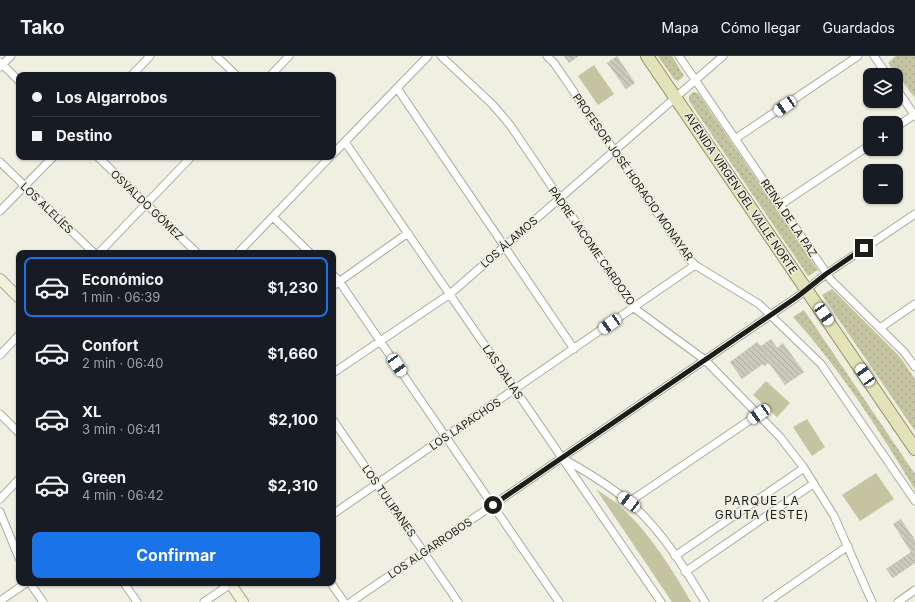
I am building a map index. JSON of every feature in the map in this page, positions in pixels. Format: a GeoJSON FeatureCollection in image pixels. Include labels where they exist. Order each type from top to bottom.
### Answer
{"type":"FeatureCollection","features":[{"type":"Feature","properties":{"kind":"main road","name":"AVENIDA VIRGEN DEL VALLE NORTE"},"geometry":{"type":"LineString","coordinates":[[647,56],[915,448]]}},
{"type":"Feature","properties":{"kind":"street"},"geometry":{"type":"LineString","coordinates":[[11,56],[1,65],[16,78]]}},
{"type":"Feature","properties":{"kind":"street"},"geometry":{"type":"LineString","coordinates":[[135,72],[150,56]]}},
{"type":"Feature","properties":{"kind":"street"},"geometry":{"type":"LineString","coordinates":[[216,56],[233,72]]}},
{"type":"Feature","properties":{"kind":"street"},"geometry":{"type":"LineString","coordinates":[[273,72],[289,56]]}},
{"type":"Feature","properties":{"kind":"street"},"geometry":{"type":"LineString","coordinates":[[336,151],[428,56]]}},
{"type":"Feature","properties":{"kind":"street","name":"PADRE JACOME CARDOZO"},"geometry":{"type":"LineString","coordinates":[[442,56],[493,105],[510,125],[634,308],[706,360],[780,437],[804,468],[834,516],[872,602]]}},
{"type":"Feature","properties":{"kind":"street","name":"PROFESOR JOSÉ HORACIO MONAYAR"},"geometry":{"type":"LineString","coordinates":[[547,56],[615,151],[688,259],[695,265],[759,304],[828,372],[915,501]]}},
{"type":"Feature","properties":{"kind":"street","name":"REINA DE LA PAZ"},"geometry":{"type":"LineString","coordinates":[[679,56],[826,274],[904,352],[915,367]]}},
{"type":"Feature","properties":{"kind":"street","name":"LOS ÁLAMOS"},"geometry":{"type":"LineString","coordinates":[[336,371],[450,294],[723,56]]}},
{"type":"Feature","properties":{"kind":"street"},"geometry":{"type":"LineString","coordinates":[[735,139],[858,56]]}},
{"type":"Feature","properties":{"kind":"street"},"geometry":{"type":"LineString","coordinates":[[874,56],[882,68]]}},
{"type":"Feature","properties":{"kind":"street"},"geometry":{"type":"LineString","coordinates":[[397,88],[574,349]]}},
{"type":"Feature","properties":{"kind":"street"},"geometry":{"type":"LineString","coordinates":[[903,99],[914,116],[903,123]]}},
{"type":"Feature","properties":{"kind":"street","name":"LAS DALIAS"},"geometry":{"type":"LineString","coordinates":[[345,142],[661,602]]}},
{"type":"Feature","properties":{"kind":"street"},"geometry":{"type":"LineString","coordinates":[[780,205],[863,150]]}},
{"type":"Feature","properties":{"kind":"street"},"geometry":{"type":"LineString","coordinates":[[0,211],[50,160]]}},
{"type":"Feature","properties":{"kind":"street","name":"OSVALDO GÓMEZ"},"geometry":{"type":"LineString","coordinates":[[101,160],[194,250]]}},
{"type":"Feature","properties":{"kind":"street"},"geometry":{"type":"LineString","coordinates":[[102,250],[188,160]]}},
{"type":"Feature","properties":{"kind":"street"},"geometry":{"type":"LineString","coordinates":[[241,250],[325,160]]}},
{"type":"Feature","properties":{"kind":"street","name":"LOS ALELÍES"},"geometry":{"type":"LineString","coordinates":[[0,162],[91,250]]}},
{"type":"Feature","properties":{"kind":"street","name":"LOS ALGARROBOS"},"geometry":{"type":"LineString","coordinates":[[350,602],[706,360],[807,290],[826,274],[915,214]]}},
{"type":"Feature","properties":{"kind":"street"},"geometry":{"type":"LineString","coordinates":[[273,217],[307,250]]}},
{"type":"Feature","properties":{"kind":"street"},"geometry":{"type":"LineString","coordinates":[[408,233],[336,283],[380,341],[559,602]]}},
{"type":"Feature","properties":{"kind":"street","name":"LOS LAPACHOS"},"geometry":{"type":"LineString","coordinates":[[336,512],[695,265]]}},
{"type":"Feature","properties":{"kind":"street"},"geometry":{"type":"LineString","coordinates":[[0,279],[16,295]]}},
{"type":"Feature","properties":{"kind":"street"},"geometry":{"type":"LineString","coordinates":[[880,328],[915,304]]}},
{"type":"Feature","properties":{"kind":"street"},"geometry":{"type":"LineString","coordinates":[[0,355],[16,338]]}},
{"type":"Feature","properties":{"kind":"street"},"geometry":{"type":"LineString","coordinates":[[0,414],[16,430]]}},
{"type":"Feature","properties":{"kind":"street"},"geometry":{"type":"LineString","coordinates":[[629,502],[759,414]]}},
{"type":"Feature","properties":{"kind":"street","name":"LOS TULIPANES"},"geometry":{"type":"LineString","coordinates":[[336,424],[458,602]]}},
{"type":"Feature","properties":{"kind":"street"},"geometry":{"type":"LineString","coordinates":[[562,458],[602,481],[629,502],[661,535],[705,602]]}},
{"type":"Feature","properties":{"kind":"street"},"geometry":{"type":"LineString","coordinates":[[675,556],[804,468]]}},
{"type":"Feature","properties":{"kind":"street"},"geometry":{"type":"LineString","coordinates":[[0,499],[16,482]]}},
{"type":"Feature","properties":{"kind":"street"},"geometry":{"type":"LineString","coordinates":[[685,572],[814,484]]}},
{"type":"Feature","properties":{"kind":"street"},"geometry":{"type":"LineString","coordinates":[[0,512],[16,551]]}},
{"type":"Feature","properties":{"kind":"street"},"geometry":{"type":"LineString","coordinates":[[767,602],[848,546]]}},
{"type":"Feature","properties":{"kind":"street"},"geometry":{"type":"LineString","coordinates":[[0,601],[22,586]]}},
{"type":"Feature","properties":{"kind":"street"},"geometry":{"type":"LineString","coordinates":[[32,586],[43,602]]}},
{"type":"Feature","properties":{"kind":"street"},"geometry":{"type":"LineString","coordinates":[[126,586],[137,602]]}},
{"type":"Feature","properties":{"kind":"street"},"geometry":{"type":"LineString","coordinates":[[204,602],[227,586]]}},
{"type":"Feature","properties":{"kind":"street"},"geometry":{"type":"LineString","coordinates":[[233,586],[243,602]]}},
{"type":"Feature","properties":{"kind":"street"},"geometry":{"type":"LineString","coordinates":[[333,586],[344,602]]}},
{"type":"Feature","properties":{"kind":"street"},"geometry":{"type":"LineString","coordinates":[[898,602],[915,590]]}},
{"type":"Feature","properties":{"kind":"green space"},"geometry":{"type":"Polygon","coordinates":[[[658,56],[672,56],[684,76],[678,81],[674,79],[658,56]]]}},
{"type":"Feature","properties":{"kind":"green space"},"geometry":{"type":"Polygon","coordinates":[[[896,56],[915,56],[915,98],[903,82],[903,68],[892,68],[888,63],[896,56]]]}},
{"type":"Feature","properties":{"kind":"green space"},"geometry":{"type":"Polygon","coordinates":[[[594,65],[614,94],[598,105],[578,76],[594,65]]]}},
{"type":"Feature","properties":{"kind":"green space"},"geometry":{"type":"Polygon","coordinates":[[[693,92],[698,93],[818,270],[808,276],[689,101],[689,96],[693,92]]]}},
{"type":"Feature","properties":{"kind":"green space"},"geometry":{"type":"Polygon","coordinates":[[[832,289],[900,357],[915,379],[915,431],[822,295],[832,289]]]}},
{"type":"Feature","properties":{"kind":"green space"},"geometry":{"type":"Polygon","coordinates":[[[804,310],[915,474],[915,490],[858,400],[827,357],[793,317],[804,310]]]}},
{"type":"Feature","properties":{"kind":"green space"},"geometry":{"type":"Polygon","coordinates":[[[766,381],[790,403],[777,417],[753,395],[766,381]]]}},
{"type":"Feature","properties":{"kind":"green space"},"geometry":{"type":"Polygon","coordinates":[[[807,419],[825,447],[812,456],[793,427],[807,419]]]}},
{"type":"Feature","properties":{"kind":"green space"},"geometry":{"type":"Polygon","coordinates":[[[876,473],[894,499],[860,521],[842,495],[876,473]]]}},
{"type":"Feature","properties":{"kind":"green space"},"geometry":{"type":"Polygon","coordinates":[[[596,489],[620,506],[643,530],[669,565],[691,602],[672,602],[596,489]]]}},
{"type":"Feature","properties":{"kind":"building"},"geometry":{"type":"Polygon","coordinates":[[[564,56],[579,56],[569,63],[564,56]]]}},
{"type":"Feature","properties":{"kind":"building"},"geometry":{"type":"Polygon","coordinates":[[[617,56],[635,83],[626,89],[607,63],[617,56]]]}},
{"type":"Feature","properties":{"kind":"building"},"geometry":{"type":"Polygon","coordinates":[[[771,339],[777,348],[783,343],[804,372],[785,385],[769,363],[764,366],[763,364],[742,379],[730,362],[757,342],[761,346],[771,339]]]}},
{"type":"Feature","properties":{"kind":"building"},"geometry":{"type":"Polygon","coordinates":[[[901,519],[915,540],[915,563],[893,578],[886,569],[911,552],[893,524],[901,519]]]}},
{"type":"Feature","properties":{"kind":"district","name":"PARQUE LA GRUTA (ESTE)"},"geometry":{"type":"Point","coordinates":[762,507]}},
{"type":"Feature","properties":{"kind":"route"},"geometry":{"type":"LineString","coordinates":[[493,505],[797,297],[826,274],[864,248]]}}]}
